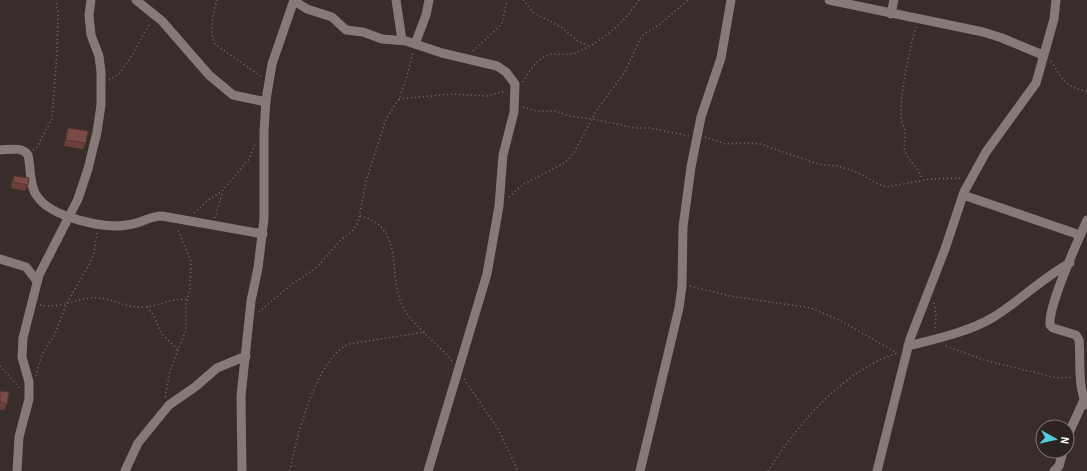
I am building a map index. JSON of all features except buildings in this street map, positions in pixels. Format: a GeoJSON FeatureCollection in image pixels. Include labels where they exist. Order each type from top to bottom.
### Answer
{"type":"FeatureCollection","features":[{"type":"Feature","properties":{"kind":"street"},"geometry":{"type":"LineString","coordinates":[[17,471],[19,437],[29,397],[28,382],[23,364],[22,348],[37,281],[78,200],[92,157],[100,114],[100,60],[91,35],[91,0]]}},
{"type":"Feature","properties":{"kind":"street"},"geometry":{"type":"LineString","coordinates":[[136,0],[162,21],[209,75],[233,95],[266,102]]}},
{"type":"Feature","properties":{"kind":"street"},"geometry":{"type":"LineString","coordinates":[[242,471],[241,409],[252,288],[258,268],[263,234],[264,131],[268,82],[272,64],[295,0],[308,9],[332,17],[346,30],[363,32],[382,39],[402,40],[442,53],[497,66],[504,69],[514,80],[516,90],[515,104],[512,124],[503,155],[501,191],[489,268],[428,471]]}},
{"type":"Feature","properties":{"kind":"street"},"geometry":{"type":"LineString","coordinates":[[396,0],[402,40]]}},
{"type":"Feature","properties":{"kind":"street"},"geometry":{"type":"LineString","coordinates":[[415,44],[426,15],[429,0]]}},
{"type":"Feature","properties":{"kind":"street"},"geometry":{"type":"LineString","coordinates":[[640,471],[679,308],[682,286],[683,227],[696,136],[721,58],[731,0]]}},
{"type":"Feature","properties":{"kind":"street"},"geometry":{"type":"LineString","coordinates":[[829,0],[990,34],[1043,54]]}},
{"type":"Feature","properties":{"kind":"street"},"geometry":{"type":"LineString","coordinates":[[891,14],[894,0]]}},
{"type":"Feature","properties":{"kind":"street"},"geometry":{"type":"LineString","coordinates":[[877,471],[912,331],[928,295],[963,196],[970,178],[986,152],[1036,83],[1054,19],[1056,0]]}},
{"type":"Feature","properties":{"kind":"street"},"geometry":{"type":"LineString","coordinates":[[0,150],[21,150],[26,152],[36,196],[48,207],[69,216],[98,223],[124,226],[140,223],[154,216],[214,224],[263,234]]}},
{"type":"Feature","properties":{"kind":"street"},"geometry":{"type":"LineString","coordinates":[[963,196],[1080,235]]}},
{"type":"Feature","properties":{"kind":"street"},"geometry":{"type":"LineString","coordinates":[[1075,422],[1086,402],[1081,376],[1079,340],[1076,335],[1053,328],[1050,325],[1050,318],[1080,235],[1087,220]]}},
{"type":"Feature","properties":{"kind":"street"},"geometry":{"type":"LineString","coordinates":[[0,259],[26,267],[37,281]]}},
{"type":"Feature","properties":{"kind":"street"},"geometry":{"type":"LineString","coordinates":[[908,348],[972,327],[993,317],[1039,282],[1070,263]]}},
{"type":"Feature","properties":{"kind":"street"},"geometry":{"type":"LineString","coordinates":[[125,471],[138,443],[163,412],[175,400],[217,368],[246,356]]}},
{"type":"Feature","properties":{"kind":"street"},"geometry":{"type":"LineString","coordinates":[[1054,471],[1059,466],[1061,459]]}},
{"type":"Feature","properties":{"kind":"path"},"geometry":{"type":"LineString","coordinates":[[26,152],[37,147],[52,119],[57,53],[58,12],[56,0]]}},
{"type":"Feature","properties":{"kind":"path"},"geometry":{"type":"LineString","coordinates":[[217,0],[213,27],[213,40],[215,44],[268,82]]}},
{"type":"Feature","properties":{"kind":"path"},"geometry":{"type":"LineString","coordinates":[[464,57],[479,46],[502,24],[507,0]]}},
{"type":"Feature","properties":{"kind":"path"},"geometry":{"type":"LineString","coordinates":[[523,0],[534,13],[561,27],[579,42],[588,46]]}},
{"type":"Feature","properties":{"kind":"path"},"geometry":{"type":"LineString","coordinates":[[399,99],[452,94],[487,96],[516,90],[542,58],[551,54],[569,54],[588,46],[605,36],[627,15],[639,0]]}},
{"type":"Feature","properties":{"kind":"path"},"geometry":{"type":"LineString","coordinates":[[507,200],[522,184],[566,162],[575,151],[592,119],[626,70],[639,41],[644,34],[659,25],[688,0]]}},
{"type":"Feature","properties":{"kind":"path"},"geometry":{"type":"LineString","coordinates":[[101,88],[119,74],[150,26],[151,18],[148,10]]}},
{"type":"Feature","properties":{"kind":"path"},"geometry":{"type":"LineString","coordinates":[[918,20],[912,38],[901,117],[905,131],[905,150],[910,161],[919,169],[923,180]]}},
{"type":"Feature","properties":{"kind":"path"},"geometry":{"type":"LineString","coordinates":[[249,321],[292,284],[317,267],[340,240],[352,231],[360,216],[366,180],[384,125],[399,99],[415,44]]}},
{"type":"Feature","properties":{"kind":"path"},"geometry":{"type":"LineString","coordinates":[[1043,54],[1051,60],[1064,82],[1073,88],[1087,91]]}},
{"type":"Feature","properties":{"kind":"path"},"geometry":{"type":"LineString","coordinates":[[515,104],[536,111],[555,112],[573,117],[592,119],[635,128],[650,128],[680,135],[696,136],[725,144],[747,143],[764,146],[812,162],[845,168],[859,173],[878,184],[887,187],[894,188],[923,180],[970,178]]}},
{"type":"Feature","properties":{"kind":"path"},"geometry":{"type":"LineString","coordinates":[[188,220],[207,201],[222,191],[238,170],[249,159],[256,141],[264,131]]}},
{"type":"Feature","properties":{"kind":"path"},"geometry":{"type":"LineString","coordinates":[[214,224],[222,191]]}},
{"type":"Feature","properties":{"kind":"path"},"geometry":{"type":"LineString","coordinates":[[360,216],[372,220],[390,238],[400,300],[406,312],[448,356],[458,370],[498,429],[518,471]]}},
{"type":"Feature","properties":{"kind":"path"},"geometry":{"type":"LineString","coordinates":[[163,412],[170,371],[188,324],[188,299],[190,288],[191,261],[172,218]]}},
{"type":"Feature","properties":{"kind":"path"},"geometry":{"type":"LineString","coordinates":[[35,381],[41,357],[54,336],[66,305],[94,252],[98,223]]}},
{"type":"Feature","properties":{"kind":"path"},"geometry":{"type":"LineString","coordinates":[[682,286],[694,286],[730,296],[811,308],[839,320],[897,353]]}},
{"type":"Feature","properties":{"kind":"path"},"geometry":{"type":"LineString","coordinates":[[928,295],[936,309],[937,322],[932,339],[984,360],[1057,378],[1081,376]]}},
{"type":"Feature","properties":{"kind":"path"},"geometry":{"type":"LineString","coordinates":[[32,304],[53,307],[92,298],[102,298],[111,299],[132,307],[147,307],[164,301],[188,299]]}},
{"type":"Feature","properties":{"kind":"path"},"geometry":{"type":"LineString","coordinates":[[147,307],[154,316],[161,333],[178,350]]}},
{"type":"Feature","properties":{"kind":"path"},"geometry":{"type":"LineString","coordinates":[[290,471],[297,439],[307,407],[327,364],[334,354],[342,347],[349,344],[425,332]]}},
{"type":"Feature","properties":{"kind":"path"},"geometry":{"type":"LineString","coordinates":[[768,471],[801,427],[837,388],[869,366],[908,348]]}},
{"type":"Feature","properties":{"kind":"path"},"geometry":{"type":"LineString","coordinates":[[0,366],[29,397]]}}]}
